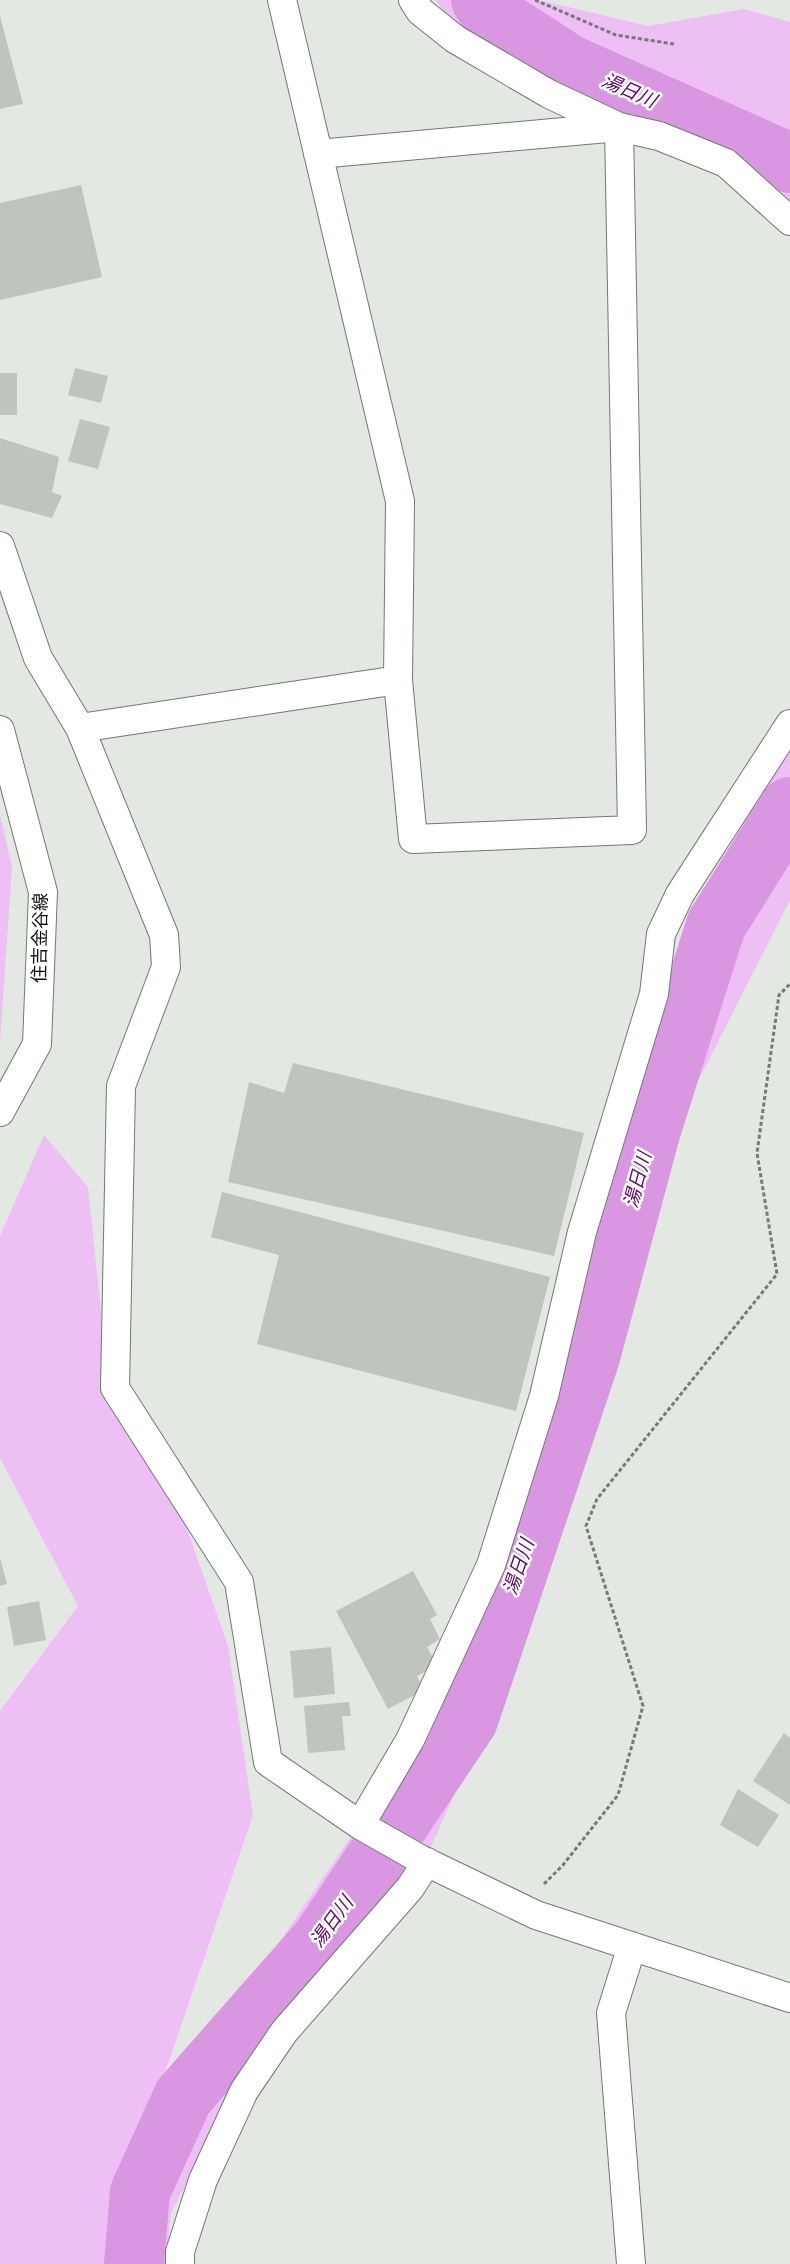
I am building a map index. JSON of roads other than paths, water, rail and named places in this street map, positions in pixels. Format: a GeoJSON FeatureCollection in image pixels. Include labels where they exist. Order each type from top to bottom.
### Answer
{"type":"FeatureCollection","features":[{"type":"Feature","properties":{"kind":"street"},"geometry":{"type":"LineString","coordinates":[[282,0],[400,501],[398,680],[413,839],[632,830],[620,127]]}},
{"type":"Feature","properties":{"kind":"street"},"geometry":{"type":"LineString","coordinates":[[413,0],[420,11],[455,39],[549,94],[620,127],[659,136],[726,163],[790,221]]}},
{"type":"Feature","properties":{"kind":"street"},"geometry":{"type":"LineString","coordinates":[[318,154],[620,127]]}},
{"type":"Feature","properties":{"kind":"street"},"geometry":{"type":"LineString","coordinates":[[0,546],[38,658],[80,728],[164,935],[166,967],[121,1086],[115,1388],[239,1582],[268,1762],[360,1825],[424,1860],[536,1914],[790,1998]]}},
{"type":"Feature","properties":{"kind":"street"},"geometry":{"type":"LineString","coordinates":[[80,728],[398,680]]}},
{"type":"Feature","properties":{"kind":"street"},"geometry":{"type":"LineString","coordinates":[[360,1825],[410,1740],[491,1565],[544,1396],[582,1232],[654,994],[661,934],[680,894],[790,724]]}},
{"type":"Feature","properties":{"kind":"street","name":"住吉金谷線"},"geometry":{"type":"LineString","coordinates":[[0,730],[43,892],[37,1044],[0,1112]]}},
{"type":"Feature","properties":{"kind":"street"},"geometry":{"type":"LineString","coordinates":[[180,2264],[180,2252],[203,2180],[244,2091],[284,2032],[410,1888],[424,1860]]}},
{"type":"Feature","properties":{"kind":"street"},"geometry":{"type":"LineString","coordinates":[[631,2264],[611,2012],[632,1946]]}},
{"type":"Feature","properties":{"kind":"waterway","name":"湯日川"},"geometry":{"type":"LineString","coordinates":[[481,0],[491,14],[570,65],[790,163]]}},
{"type":"Feature","properties":{"kind":"waterway","name":"湯日川"},"geometry":{"type":"LineString","coordinates":[[134,2264],[140,2192],[183,2097],[322,1939],[468,1720],[590,1357],[650,1133],[716,925],[790,807]]}}]}
